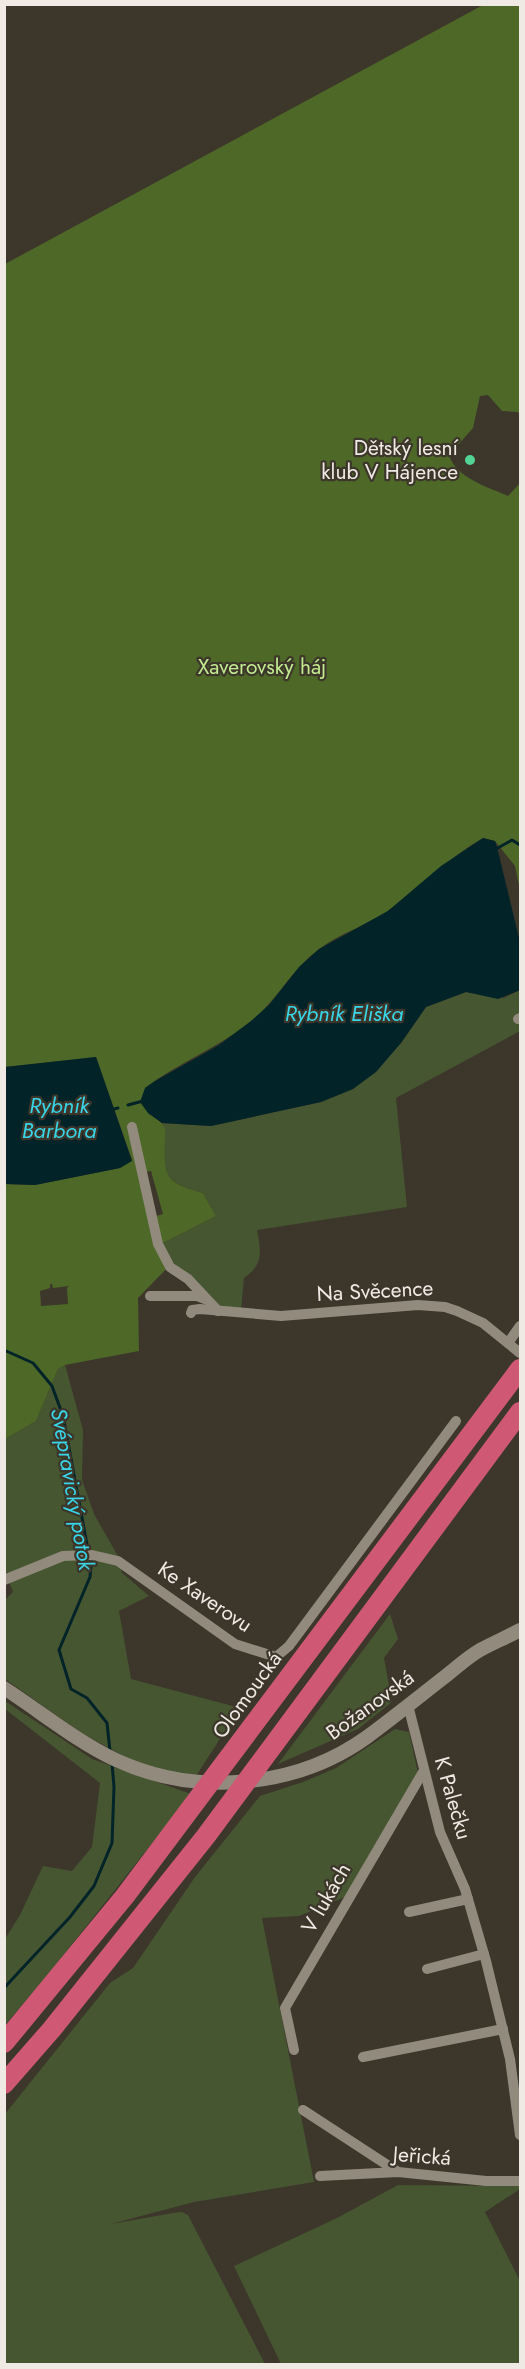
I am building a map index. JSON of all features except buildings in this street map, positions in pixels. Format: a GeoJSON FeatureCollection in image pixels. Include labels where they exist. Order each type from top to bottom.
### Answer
{"type":"FeatureCollection","features":[{"type":"Feature","properties":{"kind":"highway","name":"Olomoucká"},"geometry":{"type":"LineString","coordinates":[[4,2043],[125,1896],[520,1369]]}},
{"type":"Feature","properties":{"kind":"highway"},"geometry":{"type":"LineString","coordinates":[[4,2084],[52,2029],[206,1836],[520,1412]]}},
{"type":"Feature","properties":{"kind":"street"},"geometry":{"type":"LineString","coordinates":[[132,1127],[158,1244],[170,1267],[188,1279],[218,1311]]}},
{"type":"Feature","properties":{"kind":"street"},"geometry":{"type":"LineString","coordinates":[[150,1296],[197,1296],[208,1300]]}},
{"type":"Feature","properties":{"kind":"street","name":"Na Svěcence"},"geometry":{"type":"LineString","coordinates":[[191,1312],[195,1309],[281,1316],[431,1306],[470,1316],[515,1348]]}},
{"type":"Feature","properties":{"kind":"street"},"geometry":{"type":"LineString","coordinates":[[515,1348],[520,1326]]}},
{"type":"Feature","properties":{"kind":"street","name":"Ke Xaverovu"},"geometry":{"type":"LineString","coordinates":[[4,1580],[63,1556],[89,1555],[117,1561],[235,1644],[276,1657],[289,1647],[456,1420]]}},
{"type":"Feature","properties":{"kind":"street","name":"Božanovská"},"geometry":{"type":"LineString","coordinates":[[4,1688],[112,1758],[164,1776],[197,1781],[236,1782],[266,1779],[324,1762],[367,1737],[478,1651],[520,1630]]}},
{"type":"Feature","properties":{"kind":"street","name":"K Palečku"},"geometry":{"type":"LineString","coordinates":[[408,1705],[423,1772],[440,1832],[468,1899],[484,1954],[510,2059],[520,2135]]}},
{"type":"Feature","properties":{"kind":"street","name":"V lukách"},"geometry":{"type":"LineString","coordinates":[[294,2050],[285,2008],[423,1772]]}},
{"type":"Feature","properties":{"kind":"street"},"geometry":{"type":"LineString","coordinates":[[410,1912],[468,1899]]}},
{"type":"Feature","properties":{"kind":"street"},"geometry":{"type":"LineString","coordinates":[[427,1968],[484,1954]]}},
{"type":"Feature","properties":{"kind":"street"},"geometry":{"type":"LineString","coordinates":[[363,2057],[503,2029]]}},
{"type":"Feature","properties":{"kind":"street"},"geometry":{"type":"LineString","coordinates":[[303,2110],[398,2172]]}},
{"type":"Feature","properties":{"kind":"street","name":"Jeřická"},"geometry":{"type":"LineString","coordinates":[[320,2176],[398,2172],[486,2181],[520,2181]]}},
{"type":"Feature","properties":{"kind":"green space","name":"Xaverovský háj"},"geometry":{"type":"Polygon","coordinates":[[[483,5],[520,5],[520,415],[518,412],[502,411],[488,395],[480,396],[473,428],[449,455],[458,470],[465,476],[508,496],[520,483],[520,890],[515,866],[495,841],[483,838],[458,854],[389,910],[318,950],[249,1023],[145,1088],[148,1113],[165,1128],[165,1162],[169,1176],[181,1185],[203,1193],[216,1216],[161,1244],[173,1262],[138,1298],[139,1351],[65,1365],[58,1369],[36,1421],[5,1439],[5,1184],[35,1185],[120,1168],[132,1160],[96,1057],[5,1067],[5,264],[483,5]],[[151,1171],[143,1172],[153,1217],[163,1214],[151,1171]],[[50,1284],[50,1288],[40,1291],[41,1306],[68,1304],[67,1288],[69,1286],[53,1288],[50,1284]]]}},
{"type":"Feature","properties":{"kind":"green space"},"geometry":{"type":"Polygon","coordinates":[[[520,990],[520,1031],[396,1098],[407,1207],[257,1230],[260,1257],[255,1268],[244,1278],[241,1310],[220,1306],[173,1262],[161,1244],[216,1216],[203,1193],[182,1186],[170,1178],[167,1172],[162,1123],[211,1126],[321,1102],[353,1089],[401,1043],[426,1007],[466,992],[504,998],[520,990]]]}},
{"type":"Feature","properties":{"kind":"green space"},"geometry":{"type":"Polygon","coordinates":[[[65,1365],[83,1430],[82,1480],[94,1514],[123,1565],[121,1572],[149,1596],[119,1611],[131,1679],[240,1708],[194,1779],[135,1762],[83,1734],[5,1679],[5,1600],[13,1592],[5,1572],[5,1439],[36,1421],[58,1369],[65,1365]]]}},
{"type":"Feature","properties":{"kind":"green space"},"geometry":{"type":"Polygon","coordinates":[[[390,1614],[398,1639],[384,1658],[392,1702],[358,1729],[278,1764],[390,1614]]]}},
{"type":"Feature","properties":{"kind":"green space"},"geometry":{"type":"Polygon","coordinates":[[[5,1701],[92,1759],[191,1794],[50,1972],[5,2025],[5,1939],[20,1915],[43,1866],[72,1871],[92,1847],[100,1783],[5,1709],[5,1701]]]}},
{"type":"Feature","properties":{"kind":"green space"},"geometry":{"type":"Polygon","coordinates":[[[395,1729],[409,1732],[418,1773],[345,1897],[299,1916],[262,1918],[314,2182],[194,2202],[111,2224],[173,2213],[182,2212],[188,2215],[265,2364],[5,2364],[5,2114],[110,1983],[133,1968],[195,1877],[260,1796],[336,1768],[395,1729]]]}},
{"type":"Feature","properties":{"kind":"green space"},"geometry":{"type":"Polygon","coordinates":[[[398,2185],[520,2186],[520,2189],[485,2212],[520,2281],[520,2364],[281,2364],[234,2266],[337,2218],[398,2185]]]}},
{"type":"Feature","properties":{"kind":"water","name":"Rybník Eliška"},"geometry":{"type":"Polygon","coordinates":[[[483,838],[495,841],[497,847],[520,942],[520,990],[498,999],[466,992],[426,1007],[401,1043],[376,1072],[353,1089],[321,1102],[211,1126],[162,1123],[148,1113],[140,1102],[145,1088],[219,1045],[269,1005],[299,967],[319,949],[388,911],[441,866],[483,838]]]}},
{"type":"Feature","properties":{"kind":"water","name":"Rybník Barbora"},"geometry":{"type":"Polygon","coordinates":[[[96,1057],[132,1161],[120,1168],[35,1185],[5,1184],[5,1067],[96,1057]]]}},
{"type":"Feature","properties":{"kind":"waterway"},"geometry":{"type":"LineString","coordinates":[[496,849],[512,840],[520,845]]}},
{"type":"Feature","properties":{"kind":"waterway","name":"Svépravický potok"},"geometry":{"type":"LineString","coordinates":[[128,1105],[143,1101]]}},
{"type":"Feature","properties":{"kind":"waterway","name":"Svépravický potok"},"geometry":{"type":"LineString","coordinates":[[110,1110],[118,1108]]}},
{"type":"Feature","properties":{"kind":"waterway","name":"Svépravický potok"},"geometry":{"type":"LineString","coordinates":[[4,1350],[33,1363],[52,1386],[63,1416],[91,1566],[90,1577],[59,1650],[71,1689],[87,1698],[107,1723],[110,1751]]}},
{"type":"Feature","properties":{"kind":"waterway","name":"Svépravický potok"},"geometry":{"type":"LineString","coordinates":[[4,1988],[70,1917],[94,1886],[112,1843],[114,1787],[112,1763]]}},
{"type":"Feature","properties":{"kind":"place","name":"Dětský lesní klub V Hájence"},"geometry":{"type":"Point","coordinates":[470,460]}}]}
